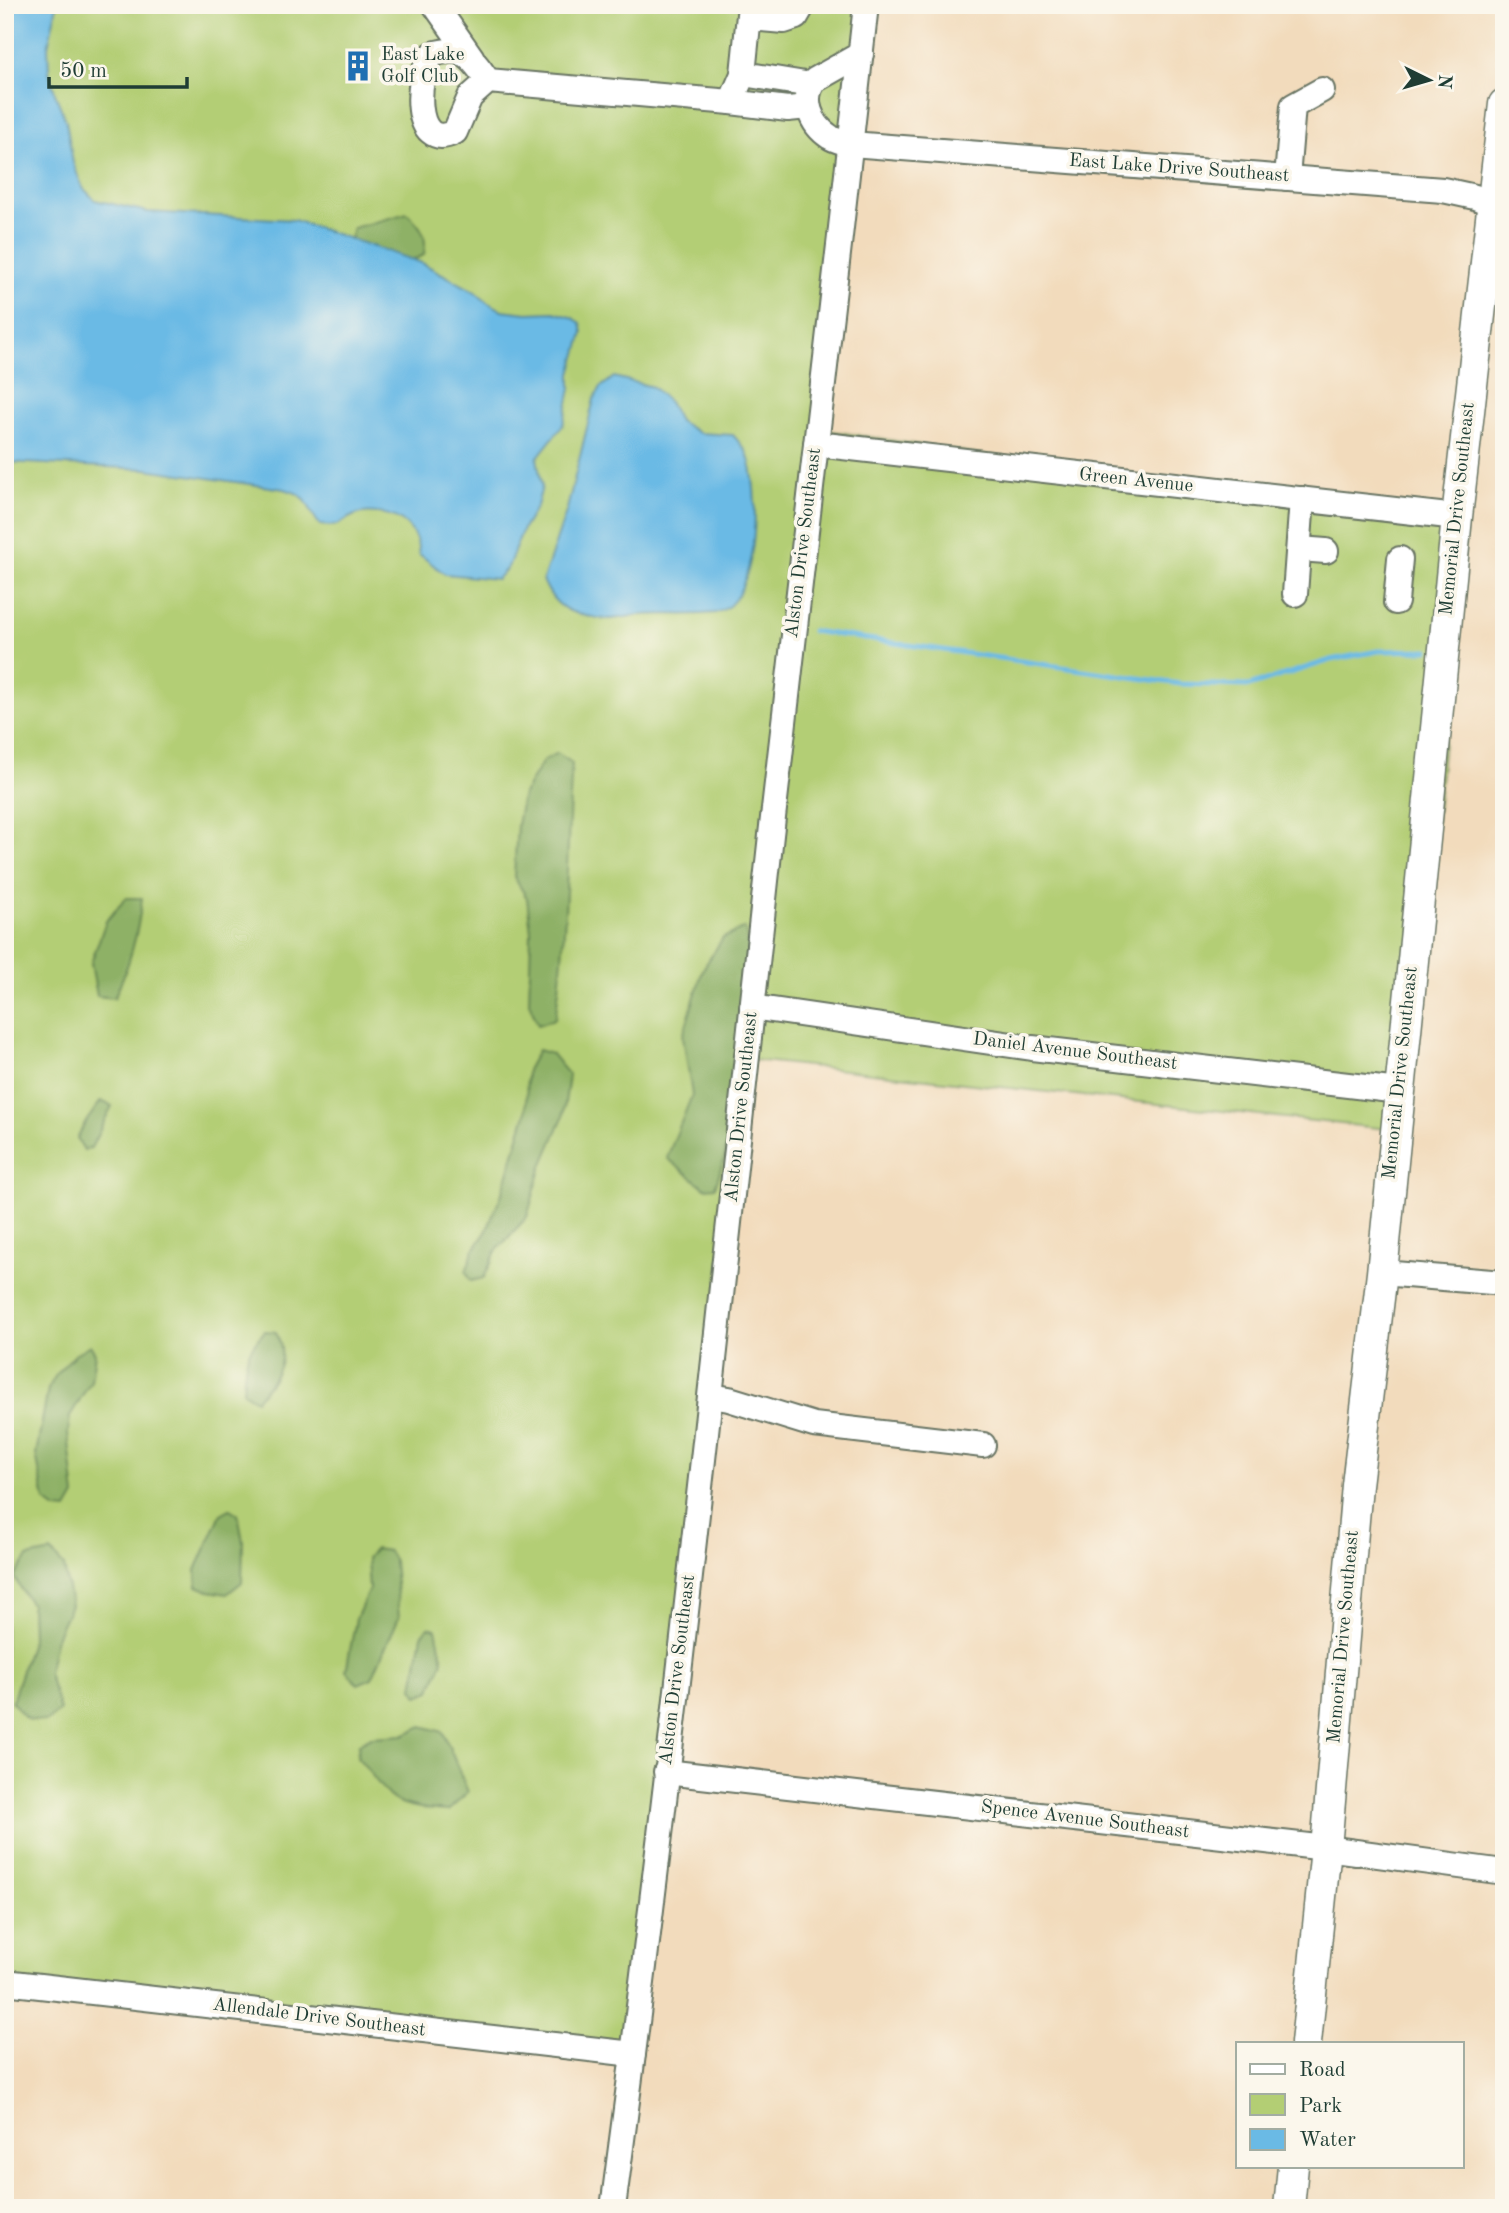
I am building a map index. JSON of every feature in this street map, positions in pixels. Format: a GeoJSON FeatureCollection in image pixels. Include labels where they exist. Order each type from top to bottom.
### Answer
{"type":"FeatureCollection","features":[{"type":"Feature","properties":{"kind":"main road","name":"Memorial Drive Southeast"},"geometry":{"type":"LineString","coordinates":[[1306,2042],[1326,1848],[1357,1485],[1382,1273],[1457,517],[1499,207],[1504,104]]}},
{"type":"Feature","properties":{"kind":"main road"},"geometry":{"type":"LineString","coordinates":[[1289,2208],[1293,2168]]}},
{"type":"Feature","properties":{"kind":"street"},"geometry":{"type":"LineString","coordinates":[[435,5],[488,81]]}},
{"type":"Feature","properties":{"kind":"street"},"geometry":{"type":"LineString","coordinates":[[731,102],[743,74],[750,12],[784,21],[796,17],[803,5]]}},
{"type":"Feature","properties":{"kind":"street","name":"Alston Drive Southeast"},"geometry":{"type":"LineString","coordinates":[[613,2208],[710,1396],[866,5]]}},
{"type":"Feature","properties":{"kind":"street"},"geometry":{"type":"LineString","coordinates":[[472,58],[450,51],[433,54],[427,60],[420,114],[429,131],[449,135],[455,132],[470,97],[488,81],[788,109],[809,96]]}},
{"type":"Feature","properties":{"kind":"street"},"geometry":{"type":"LineString","coordinates":[[851,144],[831,139],[814,122],[809,96],[815,80],[861,54]]}},
{"type":"Feature","properties":{"kind":"street"},"geometry":{"type":"LineString","coordinates":[[743,74],[809,96]]}},
{"type":"Feature","properties":{"kind":"street"},"geometry":{"type":"LineString","coordinates":[[1287,178],[1293,106],[1322,90]]}},
{"type":"Feature","properties":{"kind":"street","name":"East Lake Drive Southeast"},"geometry":{"type":"LineString","coordinates":[[851,144],[1443,190],[1475,197],[1499,207]]}},
{"type":"Feature","properties":{"kind":"street","name":"Green Avenue"},"geometry":{"type":"LineString","coordinates":[[816,444],[1457,517]]}},
{"type":"Feature","properties":{"kind":"street"},"geometry":{"type":"LineString","coordinates":[[1295,594],[1302,499]]}},
{"type":"Feature","properties":{"kind":"street"},"geometry":{"type":"LineString","coordinates":[[1299,549],[1326,551]]}},
{"type":"Feature","properties":{"kind":"street"},"geometry":{"type":"LineString","coordinates":[[1396,602],[1400,559]]}},
{"type":"Feature","properties":{"kind":"street","name":"Daniel Avenue Southeast"},"geometry":{"type":"LineString","coordinates":[[752,1007],[1032,1048],[1399,1091]]}},
{"type":"Feature","properties":{"kind":"street"},"geometry":{"type":"LineString","coordinates":[[1382,1273],[1504,1283]]}},
{"type":"Feature","properties":{"kind":"street"},"geometry":{"type":"LineString","coordinates":[[710,1396],[729,1399],[814,1425],[983,1445]]}},
{"type":"Feature","properties":{"kind":"street","name":"Spence Avenue Southeast"},"geometry":{"type":"LineString","coordinates":[[666,1772],[1326,1848],[1504,1872]]}},
{"type":"Feature","properties":{"kind":"street","name":"Allendale Drive Southeast"},"geometry":{"type":"LineString","coordinates":[[5,1982],[633,2054]]}},
{"type":"Feature","properties":{"kind":"green space","name":"East Lake Golf Club"},"geometry":{"type":"Polygon","coordinates":[[[5,5],[863,5],[819,429],[1465,531],[1405,1131],[744,1059],[626,2058],[5,1983],[5,5]]]}},
{"type":"Feature","properties":{"kind":"green space"},"geometry":{"type":"Polygon","coordinates":[[[407,213],[422,231],[424,255],[395,268],[349,243],[353,228],[407,213]]]}},
{"type":"Feature","properties":{"kind":"green space"},"geometry":{"type":"Polygon","coordinates":[[[557,753],[572,763],[565,923],[555,1019],[538,1025],[529,1002],[531,932],[527,898],[514,877],[517,825],[523,794],[543,761],[557,753]]]}},
{"type":"Feature","properties":{"kind":"green space"},"geometry":{"type":"Polygon","coordinates":[[[126,898],[142,898],[125,974],[114,998],[97,996],[91,963],[106,921],[126,898]]]}},
{"type":"Feature","properties":{"kind":"green space"},"geometry":{"type":"Polygon","coordinates":[[[745,928],[749,951],[725,1156],[715,1187],[705,1188],[667,1158],[692,1095],[683,1036],[703,969],[723,938],[745,928]]]}},
{"type":"Feature","properties":{"kind":"green space"},"geometry":{"type":"Polygon","coordinates":[[[538,1050],[552,1054],[569,1075],[563,1117],[542,1166],[527,1217],[496,1251],[484,1278],[471,1281],[466,1272],[473,1251],[486,1232],[503,1191],[526,1113],[527,1070],[538,1050]]]}},
{"type":"Feature","properties":{"kind":"green space"},"geometry":{"type":"Polygon","coordinates":[[[101,1101],[112,1106],[91,1148],[84,1150],[77,1138],[101,1101]]]}},
{"type":"Feature","properties":{"kind":"green space"},"geometry":{"type":"Polygon","coordinates":[[[265,1331],[276,1332],[281,1361],[274,1376],[256,1400],[243,1392],[245,1365],[253,1345],[265,1331]]]}},
{"type":"Feature","properties":{"kind":"green space"},"geometry":{"type":"Polygon","coordinates":[[[90,1345],[95,1353],[91,1381],[70,1416],[68,1433],[75,1496],[67,1510],[56,1509],[45,1501],[36,1454],[48,1389],[57,1373],[75,1354],[90,1345]]]}},
{"type":"Feature","properties":{"kind":"green space"},"geometry":{"type":"Polygon","coordinates":[[[230,1509],[238,1514],[243,1541],[242,1582],[227,1594],[197,1586],[196,1570],[221,1514],[230,1509]]]}},
{"type":"Feature","properties":{"kind":"green space"},"geometry":{"type":"Polygon","coordinates":[[[375,1549],[388,1551],[394,1561],[399,1617],[372,1678],[358,1684],[346,1671],[356,1619],[369,1589],[367,1558],[375,1549]]]}},
{"type":"Feature","properties":{"kind":"green space"},"geometry":{"type":"Polygon","coordinates":[[[51,1552],[64,1566],[71,1605],[56,1637],[48,1673],[60,1710],[46,1722],[27,1719],[12,1702],[32,1638],[31,1605],[14,1577],[28,1557],[51,1552]]]}},
{"type":"Feature","properties":{"kind":"green space"},"geometry":{"type":"Polygon","coordinates":[[[429,1627],[436,1629],[443,1661],[430,1691],[418,1696],[413,1688],[422,1635],[429,1627]]]}},
{"type":"Feature","properties":{"kind":"green space"},"geometry":{"type":"Polygon","coordinates":[[[422,1726],[443,1732],[468,1792],[448,1811],[417,1807],[394,1800],[357,1757],[359,1744],[371,1737],[403,1735],[422,1726]]]}},
{"type":"Feature","properties":{"kind":"water"},"geometry":{"type":"Polygon","coordinates":[[[5,5],[57,5],[48,47],[49,71],[66,121],[73,163],[83,188],[95,200],[148,212],[294,220],[422,263],[474,291],[502,310],[554,312],[581,323],[583,333],[571,374],[571,389],[563,425],[537,458],[542,487],[537,506],[523,529],[508,567],[497,579],[445,574],[419,554],[415,537],[407,525],[386,514],[363,513],[336,525],[320,525],[304,499],[284,489],[146,469],[5,462],[5,5]]]}},
{"type":"Feature","properties":{"kind":"water"},"geometry":{"type":"Polygon","coordinates":[[[614,377],[653,387],[669,402],[679,421],[699,433],[733,435],[747,453],[752,471],[755,512],[751,557],[739,594],[729,606],[720,611],[611,619],[593,617],[565,609],[545,585],[543,580],[567,509],[594,399],[601,387],[614,377]]]}},
{"type":"Feature","properties":{"kind":"waterway"},"geometry":{"type":"LineString","coordinates":[[812,631],[1180,684],[1249,686],[1331,660],[1378,651],[1428,650]]}},
{"type":"Feature","properties":{"kind":"place","name":"East Lake Golf Club"},"geometry":{"type":"Point","coordinates":[358,66]}}]}
